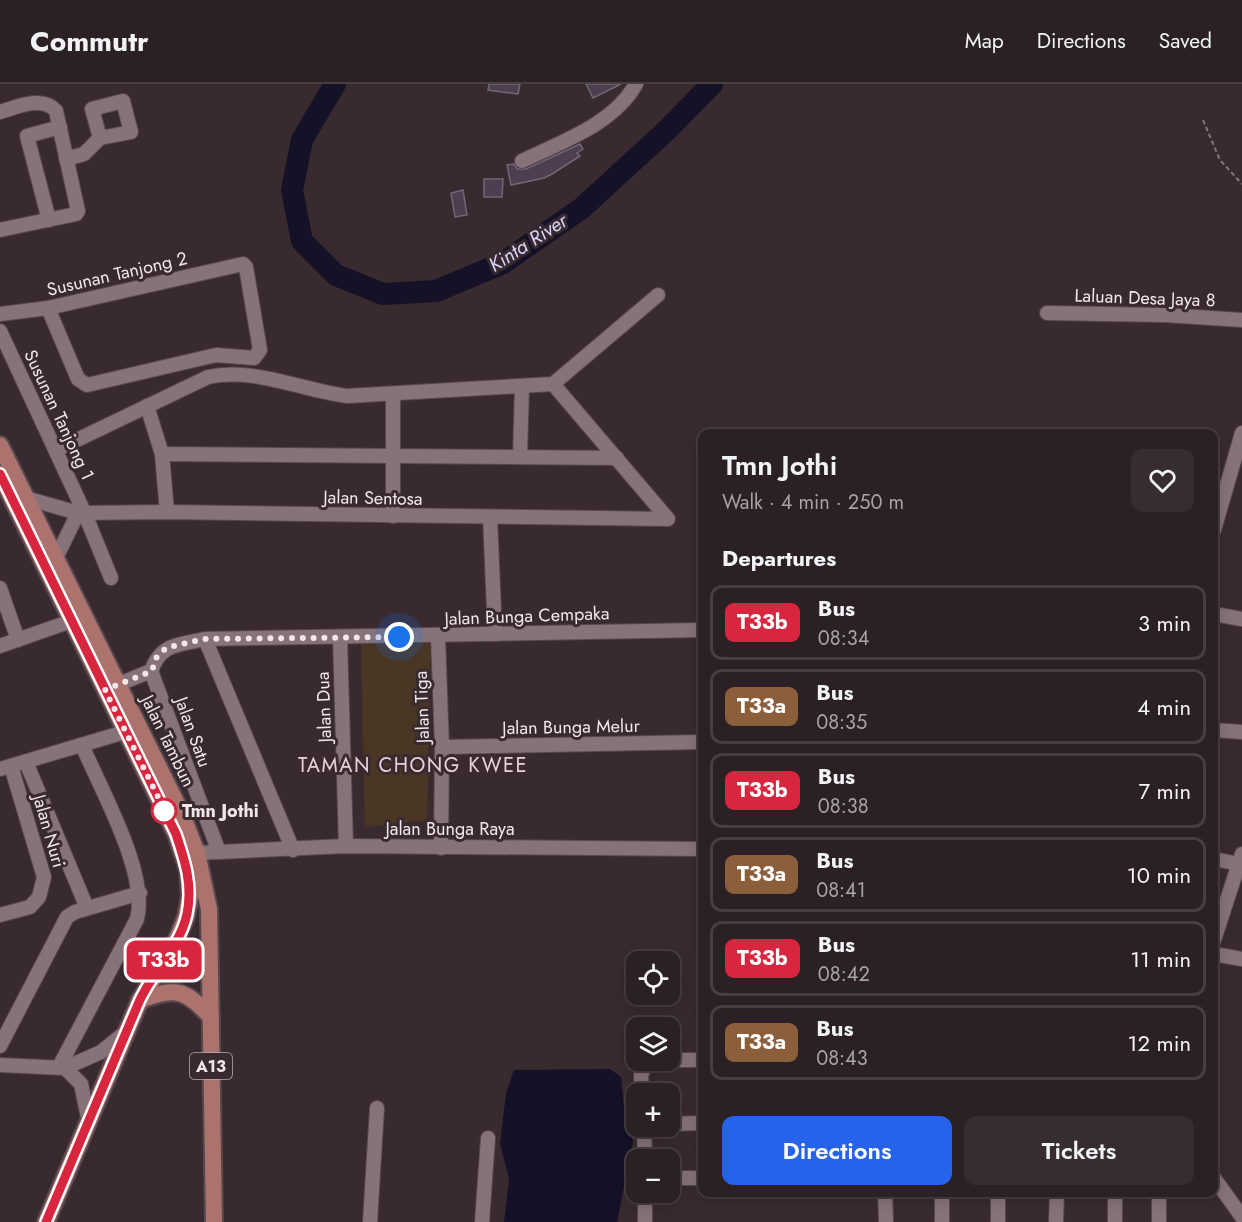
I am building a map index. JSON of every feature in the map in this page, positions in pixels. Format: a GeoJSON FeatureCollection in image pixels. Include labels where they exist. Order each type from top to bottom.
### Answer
{"type":"FeatureCollection","features":[{"type":"Feature","properties":{"kind":"main road","name":"Jalan Tambun"},"geometry":{"type":"LineString","coordinates":[[0,445],[29,499],[56,558],[78,618]]}},
{"type":"Feature","properties":{"kind":"main road","name":"Jalan Tambun"},"geometry":{"type":"LineString","coordinates":[[0,474],[78,618],[112,687],[176,834],[188,870],[186,917],[177,939],[140,1000]]}},
{"type":"Feature","properties":{"kind":"main road","name":"Jalan Tambun"},"geometry":{"type":"LineString","coordinates":[[132,730],[181,812],[197,853],[209,909],[214,1222]]}},
{"type":"Feature","properties":{"kind":"main road"},"geometry":{"type":"LineString","coordinates":[[140,1000],[164,991],[180,991],[193,998],[211,1017]]}},
{"type":"Feature","properties":{"kind":"main road","name":"A13"},"geometry":{"type":"LineString","coordinates":[[46,1222],[140,1000]]}},
{"type":"Feature","properties":{"kind":"street"},"geometry":{"type":"LineString","coordinates":[[522,161],[590,128],[624,99],[636,84]]}},
{"type":"Feature","properties":{"kind":"street"},"geometry":{"type":"LineString","coordinates":[[0,112],[38,102],[46,103],[56,111],[78,211],[75,214],[0,230]]}},
{"type":"Feature","properties":{"kind":"street"},"geometry":{"type":"LineString","coordinates":[[49,220],[27,135],[60,127]]}},
{"type":"Feature","properties":{"kind":"street"},"geometry":{"type":"LineString","coordinates":[[66,159],[84,154],[100,138]]}},
{"type":"Feature","properties":{"kind":"street","name":"Susunan Tanjong 2"},"geometry":{"type":"LineString","coordinates":[[0,315],[48,308],[241,265],[246,267],[260,350],[254,358],[216,355],[87,385],[78,379],[48,308]]}},
{"type":"Feature","properties":{"kind":"street"},"geometry":{"type":"LineString","coordinates":[[56,450],[208,377],[233,373],[322,393],[347,396],[553,384],[658,295]]}},
{"type":"Feature","properties":{"kind":"street","name":"Laluan Desa Jaya 8"},"geometry":{"type":"LineString","coordinates":[[1047,314],[1165,315],[1242,320]]}},
{"type":"Feature","properties":{"kind":"street","name":"Susunan Tanjong 1"},"geometry":{"type":"LineString","coordinates":[[0,331],[56,450],[111,578]]}},
{"type":"Feature","properties":{"kind":"street"},"geometry":{"type":"LineString","coordinates":[[553,384],[616,458]]}},
{"type":"Feature","properties":{"kind":"street"},"geometry":{"type":"LineString","coordinates":[[520,457],[522,386]]}},
{"type":"Feature","properties":{"kind":"street"},"geometry":{"type":"LineString","coordinates":[[393,394],[393,516]]}},
{"type":"Feature","properties":{"kind":"street"},"geometry":{"type":"LineString","coordinates":[[147,406],[162,454],[167,512]]}},
{"type":"Feature","properties":{"kind":"street"},"geometry":{"type":"LineString","coordinates":[[1218,516],[1242,433]]}},
{"type":"Feature","properties":{"kind":"street"},"geometry":{"type":"LineString","coordinates":[[162,454],[616,458]]}},
{"type":"Feature","properties":{"kind":"street","name":"Jalan Sentosa"},"geometry":{"type":"LineString","coordinates":[[29,499],[82,514],[167,512],[668,519],[616,458]]}},
{"type":"Feature","properties":{"kind":"street"},"geometry":{"type":"LineString","coordinates":[[56,558],[82,514]]}},
{"type":"Feature","properties":{"kind":"street"},"geometry":{"type":"LineString","coordinates":[[490,518],[495,634]]}},
{"type":"Feature","properties":{"kind":"street"},"geometry":{"type":"LineString","coordinates":[[0,588],[18,639]]}},
{"type":"Feature","properties":{"kind":"street"},"geometry":{"type":"LineString","coordinates":[[1218,615],[1242,619]]}},
{"type":"Feature","properties":{"kind":"street"},"geometry":{"type":"LineString","coordinates":[[0,646],[78,618]]}},
{"type":"Feature","properties":{"kind":"street","name":"Jalan Bunga Cempaka"},"geometry":{"type":"LineString","coordinates":[[152,671],[156,658],[166,648],[204,639],[438,637],[698,630]]}},
{"type":"Feature","properties":{"kind":"street","name":"Jalan Tiga"},"geometry":{"type":"LineString","coordinates":[[438,637],[442,747],[441,848]]}},
{"type":"Feature","properties":{"kind":"street","name":"Jalan Dua"},"geometry":{"type":"LineString","coordinates":[[340,638],[346,846]]}},
{"type":"Feature","properties":{"kind":"street"},"geometry":{"type":"LineString","coordinates":[[204,639],[293,850]]}},
{"type":"Feature","properties":{"kind":"street"},"geometry":{"type":"LineString","coordinates":[[112,687],[152,671]]}},
{"type":"Feature","properties":{"kind":"street","name":"Jalan Satu"},"geometry":{"type":"LineString","coordinates":[[152,671],[219,852]]}},
{"type":"Feature","properties":{"kind":"street"},"geometry":{"type":"LineString","coordinates":[[6,768],[132,730]]}},
{"type":"Feature","properties":{"kind":"street"},"geometry":{"type":"LineString","coordinates":[[1218,730],[1242,732]]}},
{"type":"Feature","properties":{"kind":"street","name":"Jalan Bunga Melur"},"geometry":{"type":"LineString","coordinates":[[442,747],[698,742]]}},
{"type":"Feature","properties":{"kind":"street"},"geometry":{"type":"LineString","coordinates":[[62,1067],[137,920],[140,892],[130,856],[82,746]]}},
{"type":"Feature","properties":{"kind":"street","name":"Jalan Nuri"},"geometry":{"type":"LineString","coordinates":[[26,762],[87,908]]}},
{"type":"Feature","properties":{"kind":"street","name":"Jalan Nuri"},"geometry":{"type":"LineString","coordinates":[[0,915],[30,908],[39,897],[44,877],[6,768]]}},
{"type":"Feature","properties":{"kind":"street","name":"Jalan Bunga Raya"},"geometry":{"type":"LineString","coordinates":[[197,853],[346,846],[698,849]]}},
{"type":"Feature","properties":{"kind":"street"},"geometry":{"type":"LineString","coordinates":[[1218,859],[1241,859],[1218,928]]}},
{"type":"Feature","properties":{"kind":"street"},"geometry":{"type":"LineString","coordinates":[[0,1046],[67,917],[87,908],[140,892]]}},
{"type":"Feature","properties":{"kind":"street"},"geometry":{"type":"LineString","coordinates":[[1218,955],[1242,959]]}},
{"type":"Feature","properties":{"kind":"street"},"geometry":{"type":"LineString","coordinates":[[0,1065],[62,1067],[101,1052],[130,1028]]}},
{"type":"Feature","properties":{"kind":"street"},"geometry":{"type":"LineString","coordinates":[[680,1060],[698,1060]]}},
{"type":"Feature","properties":{"kind":"street"},"geometry":{"type":"LineString","coordinates":[[62,1067],[81,1084],[89,1122]]}},
{"type":"Feature","properties":{"kind":"street"},"geometry":{"type":"LineString","coordinates":[[370,1222],[377,1108]]}},
{"type":"Feature","properties":{"kind":"street"},"geometry":{"type":"LineString","coordinates":[[680,1124],[698,1123]]}},
{"type":"Feature","properties":{"kind":"street"},"geometry":{"type":"LineString","coordinates":[[482,1222],[488,1138]]}},
{"type":"Feature","properties":{"kind":"street"},"geometry":{"type":"LineString","coordinates":[[680,1178],[698,1178]]}},
{"type":"Feature","properties":{"kind":"street"},"geometry":{"type":"LineString","coordinates":[[1218,1184],[1242,1217]]}},
{"type":"Feature","properties":{"kind":"street"},"geometry":{"type":"LineString","coordinates":[[885,1197],[886,1222]]}},
{"type":"Feature","properties":{"kind":"street"},"geometry":{"type":"LineString","coordinates":[[942,1197],[942,1222]]}},
{"type":"Feature","properties":{"kind":"street"},"geometry":{"type":"LineString","coordinates":[[998,1197],[998,1222]]}},
{"type":"Feature","properties":{"kind":"street"},"geometry":{"type":"LineString","coordinates":[[1056,1222],[1057,1197]]}},
{"type":"Feature","properties":{"kind":"street"},"geometry":{"type":"LineString","coordinates":[[1115,1197],[1115,1222]]}},
{"type":"Feature","properties":{"kind":"street"},"geometry":{"type":"LineString","coordinates":[[1159,1222],[1160,1197]]}},
{"type":"Feature","properties":{"kind":"street"},"geometry":{"type":"LineString","coordinates":[[645,1203],[645,1222]]}},
{"type":"Feature","properties":{"kind":"path"},"geometry":{"type":"LineString","coordinates":[[1203,120],[1220,160],[1242,184]]}},
{"type":"Feature","properties":{"kind":"shaded area"},"geometry":{"type":"Polygon","coordinates":[[[431,643],[427,820],[365,827],[361,644],[431,643]]]}},
{"type":"Feature","properties":{"kind":"shaded area"},"geometry":{"type":"Polygon","coordinates":[[[610,1069],[621,1077],[626,1137],[632,1137],[633,1141],[631,1149],[626,1149],[626,1176],[617,1222],[504,1222],[509,1179],[500,1144],[506,1093],[514,1070],[610,1069]]]}},
{"type":"Feature","properties":{"kind":"building"},"geometry":{"type":"Polygon","coordinates":[[[489,84],[520,84],[518,94],[488,90],[489,84]]]}},
{"type":"Feature","properties":{"kind":"building"},"geometry":{"type":"Polygon","coordinates":[[[586,84],[621,84],[593,98],[586,84]]]}},
{"type":"Feature","properties":{"kind":"building"},"geometry":{"type":"Polygon","coordinates":[[[580,144],[583,149],[577,153],[580,156],[552,174],[511,185],[507,165],[514,164],[517,169],[526,169],[580,144]]]}},
{"type":"Feature","properties":{"kind":"building"},"geometry":{"type":"Polygon","coordinates":[[[484,179],[503,179],[502,197],[484,197],[484,179]]]}},
{"type":"Feature","properties":{"kind":"building"},"geometry":{"type":"Polygon","coordinates":[[[463,190],[467,215],[455,217],[451,193],[463,190]]]}},
{"type":"Feature","properties":{"kind":"waterway","name":"Kinta River"},"geometry":{"type":"LineString","coordinates":[[335,84],[302,140],[292,190],[302,241],[336,275],[383,294],[436,291],[503,263],[582,208],[666,131],[712,84]]}},
{"type":"Feature","properties":{"kind":"bus line","name":"T33b"},"geometry":{"type":"LineString","coordinates":[[0,474],[176,834],[188,870],[190,896],[186,917],[177,939],[140,1000],[46,1222]]}},
{"type":"Feature","properties":{"kind":"place","name":"Tmn Jothi"},"geometry":{"type":"Point","coordinates":[164,811]}},
{"type":"Feature","properties":{"kind":"district","name":"TAMAN CHONG KWEE"},"geometry":{"type":"Point","coordinates":[413,765]}},
{"type":"Feature","properties":{"kind":"route"},"geometry":{"type":"LineString","coordinates":[[164,811],[166,813],[105,690],[152,671],[156,658],[166,648],[204,639],[399,637]]}}]}
